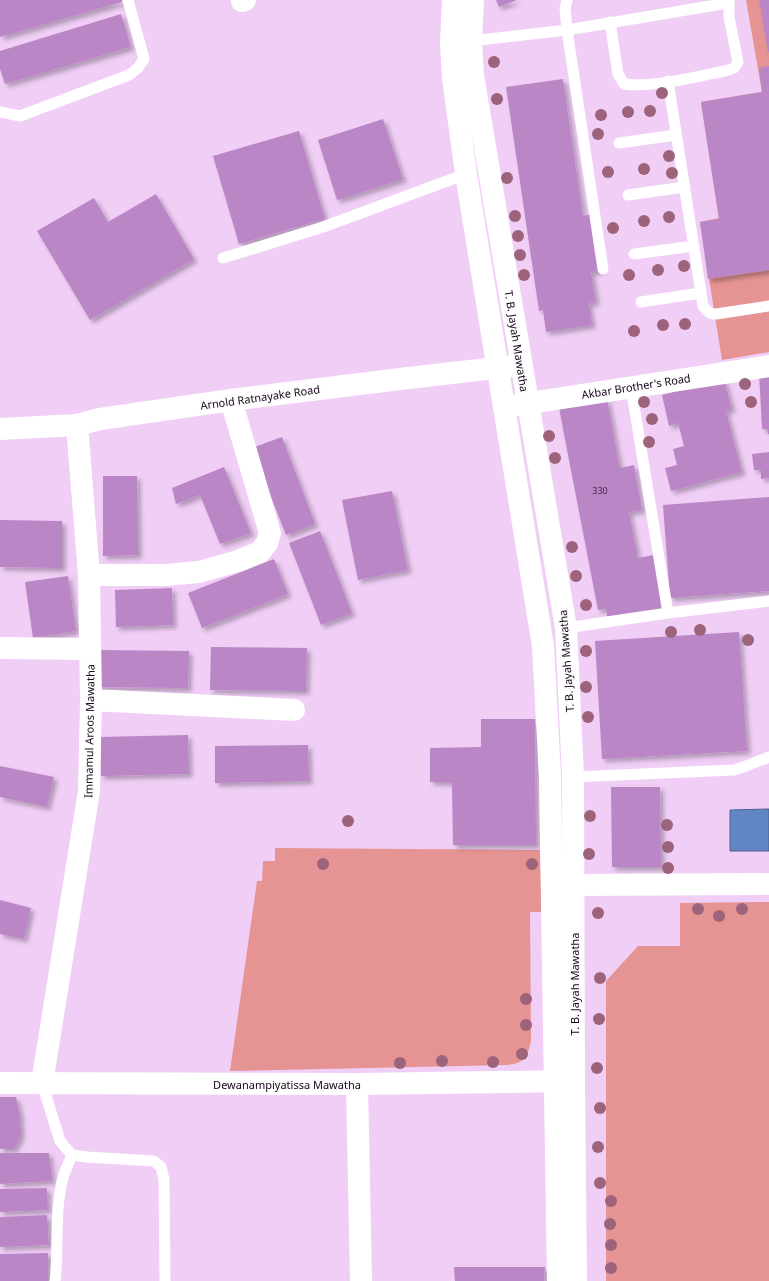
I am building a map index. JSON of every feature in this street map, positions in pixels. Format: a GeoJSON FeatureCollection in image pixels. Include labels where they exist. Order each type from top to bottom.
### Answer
{"type":"FeatureCollection","features":[{"type":"Feature","properties":{"kind":"street","name":"T. B. Jayah Mawatha"},"geometry":{"type":"LineString","coordinates":[[453,0],[451,44],[453,78],[466,174],[543,646],[564,1081],[576,1281]]}},
{"type":"Feature","properties":{"kind":"street","name":"T. B. Jayah Mawatha"},"geometry":{"type":"LineString","coordinates":[[473,0],[471,41],[473,75],[566,628],[573,777],[573,885],[564,1081],[558,1281]]}},
{"type":"Feature","properties":{"kind":"street","name":"Arnold Ratnayake Road"},"geometry":{"type":"LineString","coordinates":[[0,429],[77,425],[100,419],[231,400],[521,365]]}},
{"type":"Feature","properties":{"kind":"street","name":"Akbar Brother's Road"},"geometry":{"type":"LineString","coordinates":[[504,407],[769,366]]}},
{"type":"Feature","properties":{"kind":"street"},"geometry":{"type":"LineString","coordinates":[[89,575],[165,575],[199,572],[238,561],[260,552],[268,543],[270,533],[231,400]]}},
{"type":"Feature","properties":{"kind":"street","name":"Immamul Aroos Mawatha"},"geometry":{"type":"LineString","coordinates":[[42,1083],[89,791],[91,700],[89,575],[77,425]]}},
{"type":"Feature","properties":{"kind":"street"},"geometry":{"type":"LineString","coordinates":[[0,648],[90,649]]}},
{"type":"Feature","properties":{"kind":"street"},"geometry":{"type":"LineString","coordinates":[[91,700],[294,710]]}},
{"type":"Feature","properties":{"kind":"street"},"geometry":{"type":"LineString","coordinates":[[573,885],[769,884]]}},
{"type":"Feature","properties":{"kind":"street","name":"Dewanampiyatissa Mawatha"},"geometry":{"type":"LineString","coordinates":[[0,1083],[357,1084],[564,1081]]}},
{"type":"Feature","properties":{"kind":"street"},"geometry":{"type":"LineString","coordinates":[[357,1084],[361,1281]]}},
{"type":"Feature","properties":{"kind":"lane"},"geometry":{"type":"LineString","coordinates":[[0,112],[20,116],[129,76],[138,68],[144,59],[128,0]]}},
{"type":"Feature","properties":{"kind":"lane"},"geometry":{"type":"LineString","coordinates":[[567,0],[565,8],[567,30],[603,269]]}},
{"type":"Feature","properties":{"kind":"lane"},"geometry":{"type":"LineString","coordinates":[[471,41],[567,30],[610,22],[729,2],[729,17],[738,62],[734,68],[729,70],[634,86],[624,84],[618,74],[610,22]]}},
{"type":"Feature","properties":{"kind":"lane"},"geometry":{"type":"LineString","coordinates":[[668,81],[703,306],[711,314],[769,306]]}},
{"type":"Feature","properties":{"kind":"lane"},"geometry":{"type":"LineString","coordinates":[[618,143],[676,135]]}},
{"type":"Feature","properties":{"kind":"lane"},"geometry":{"type":"LineString","coordinates":[[223,258],[323,227],[466,174]]}},
{"type":"Feature","properties":{"kind":"lane"},"geometry":{"type":"LineString","coordinates":[[628,195],[685,187]]}},
{"type":"Feature","properties":{"kind":"lane"},"geometry":{"type":"LineString","coordinates":[[634,254],[694,246]]}},
{"type":"Feature","properties":{"kind":"lane"},"geometry":{"type":"LineString","coordinates":[[641,302],[700,293]]}},
{"type":"Feature","properties":{"kind":"lane"},"geometry":{"type":"LineString","coordinates":[[631,387],[668,613]]}},
{"type":"Feature","properties":{"kind":"lane"},"geometry":{"type":"LineString","coordinates":[[566,628],[668,613],[769,601]]}},
{"type":"Feature","properties":{"kind":"lane"},"geometry":{"type":"LineString","coordinates":[[573,777],[734,770],[769,757]]}},
{"type":"Feature","properties":{"kind":"lane"},"geometry":{"type":"LineString","coordinates":[[42,1083],[60,1141],[72,1155],[154,1161],[162,1167],[164,1179],[165,1281]]}},
{"type":"Feature","properties":{"kind":"lane"},"geometry":{"type":"LineString","coordinates":[[55,1281],[58,1262],[57,1223],[63,1178],[72,1155]]}},
{"type":"Feature","properties":{"kind":"shaded area"},"geometry":{"type":"Polygon","coordinates":[[[746,0],[769,0],[769,352],[722,360],[700,222],[719,218],[701,102],[762,92],[746,0]]]}},
{"type":"Feature","properties":{"kind":"shaded area"},"geometry":{"type":"Polygon","coordinates":[[[275,848],[540,850],[542,912],[530,912],[531,1041],[524,1059],[517,1063],[506,1065],[230,1071],[257,881],[262,881],[263,861],[275,861],[275,848]]]}},
{"type":"Feature","properties":{"kind":"shaded area"},"geometry":{"type":"Polygon","coordinates":[[[769,902],[769,1281],[606,1281],[606,981],[638,946],[680,946],[680,903],[769,902]]]}},
{"type":"Feature","properties":{"kind":"water"},"geometry":{"type":"Polygon","coordinates":[[[769,809],[769,851],[730,851],[730,810],[769,809]]]}},
{"type":"Feature","properties":{"kind":"building"},"geometry":{"type":"Polygon","coordinates":[[[0,0],[122,0],[122,2],[0,37],[0,0]]]}},
{"type":"Feature","properties":{"kind":"building"},"geometry":{"type":"Polygon","coordinates":[[[496,0],[517,0],[499,7],[496,0]]]}},
{"type":"Feature","properties":{"kind":"building"},"geometry":{"type":"Polygon","coordinates":[[[759,0],[769,0],[769,52],[768,52],[759,0]]]}},
{"type":"Feature","properties":{"kind":"building"},"geometry":{"type":"Polygon","coordinates":[[[121,14],[131,47],[5,84],[0,69],[0,51],[121,14]]]}},
{"type":"Feature","properties":{"kind":"building"},"geometry":{"type":"Polygon","coordinates":[[[769,66],[769,270],[708,279],[700,222],[719,219],[701,102],[762,92],[759,68],[769,66]]]}},
{"type":"Feature","properties":{"kind":"building"},"geometry":{"type":"Polygon","coordinates":[[[563,79],[583,216],[592,214],[601,271],[591,272],[596,302],[589,303],[592,325],[546,332],[543,310],[539,311],[506,87],[563,79]]]}},
{"type":"Feature","properties":{"kind":"building"},"geometry":{"type":"Polygon","coordinates":[[[383,119],[403,179],[337,200],[318,140],[383,119]]]}},
{"type":"Feature","properties":{"kind":"building"},"geometry":{"type":"Polygon","coordinates":[[[299,131],[325,219],[239,244],[213,156],[299,131]]]}},
{"type":"Feature","properties":{"kind":"building"},"geometry":{"type":"Polygon","coordinates":[[[156,194],[194,259],[90,320],[37,231],[94,198],[108,222],[156,194]]]}},
{"type":"Feature","properties":{"kind":"building"},"geometry":{"type":"Polygon","coordinates":[[[769,372],[768,434],[767,429],[762,429],[759,373],[769,372]]]}},
{"type":"Feature","properties":{"kind":"building"},"geometry":{"type":"Polygon","coordinates":[[[724,379],[732,409],[726,411],[742,472],[671,491],[665,468],[677,465],[673,449],[684,446],[678,423],[669,426],[662,395],[724,379]]]}},
{"type":"Feature","properties":{"kind":"building"},"geometry":{"type":"Polygon","coordinates":[[[607,399],[620,468],[634,465],[642,510],[629,512],[638,558],[654,555],[664,609],[628,616],[607,616],[606,609],[598,610],[559,408],[607,399]]]}},
{"type":"Feature","properties":{"kind":"building"},"geometry":{"type":"Polygon","coordinates":[[[282,437],[315,524],[286,535],[252,448],[282,437]]]}},
{"type":"Feature","properties":{"kind":"building"},"geometry":{"type":"Polygon","coordinates":[[[769,452],[769,478],[761,479],[761,470],[754,470],[752,454],[769,452]]]}},
{"type":"Feature","properties":{"kind":"building"},"geometry":{"type":"Polygon","coordinates":[[[224,467],[251,533],[220,544],[200,495],[176,504],[172,488],[224,467]]]}},
{"type":"Feature","properties":{"kind":"building"},"geometry":{"type":"Polygon","coordinates":[[[103,476],[137,476],[138,555],[103,556],[103,476]]]}},
{"type":"Feature","properties":{"kind":"building"},"geometry":{"type":"Polygon","coordinates":[[[392,491],[408,570],[358,580],[342,500],[392,491]]]}},
{"type":"Feature","properties":{"kind":"building"},"geometry":{"type":"Polygon","coordinates":[[[769,497],[769,591],[670,598],[663,505],[769,497]]]}},
{"type":"Feature","properties":{"kind":"building"},"geometry":{"type":"Polygon","coordinates":[[[0,520],[62,521],[62,568],[0,567],[0,520]]]}},
{"type":"Feature","properties":{"kind":"building"},"geometry":{"type":"Polygon","coordinates":[[[320,531],[352,613],[321,625],[289,543],[320,531]]]}},
{"type":"Feature","properties":{"kind":"building"},"geometry":{"type":"Polygon","coordinates":[[[274,559],[288,594],[202,628],[188,593],[274,559]]]}},
{"type":"Feature","properties":{"kind":"building"},"geometry":{"type":"Polygon","coordinates":[[[68,576],[76,631],[33,638],[25,582],[68,576]]]}},
{"type":"Feature","properties":{"kind":"building"},"geometry":{"type":"Polygon","coordinates":[[[172,588],[173,625],[116,627],[115,590],[172,588]]]}},
{"type":"Feature","properties":{"kind":"building"},"geometry":{"type":"Polygon","coordinates":[[[739,632],[747,751],[602,759],[595,641],[739,632]]]}},
{"type":"Feature","properties":{"kind":"building"},"geometry":{"type":"Polygon","coordinates":[[[211,647],[307,648],[306,691],[210,690],[211,647]]]}},
{"type":"Feature","properties":{"kind":"building"},"geometry":{"type":"Polygon","coordinates":[[[97,650],[189,651],[188,688],[97,687],[97,650]]]}},
{"type":"Feature","properties":{"kind":"building"},"geometry":{"type":"Polygon","coordinates":[[[481,719],[535,719],[536,845],[453,845],[452,782],[430,782],[430,748],[481,747],[481,719]]]}},
{"type":"Feature","properties":{"kind":"building"},"geometry":{"type":"Polygon","coordinates":[[[188,735],[189,774],[101,776],[100,737],[188,735]]]}},
{"type":"Feature","properties":{"kind":"building"},"geometry":{"type":"Polygon","coordinates":[[[308,745],[309,781],[215,783],[215,746],[308,745]]]}},
{"type":"Feature","properties":{"kind":"building"},"geometry":{"type":"Polygon","coordinates":[[[0,766],[54,777],[47,807],[0,797],[0,766]]]}},
{"type":"Feature","properties":{"kind":"building"},"geometry":{"type":"Polygon","coordinates":[[[611,787],[660,787],[661,867],[612,867],[611,787]]]}},
{"type":"Feature","properties":{"kind":"building"},"geometry":{"type":"Polygon","coordinates":[[[0,900],[31,908],[24,939],[0,934],[0,900]]]}},
{"type":"Feature","properties":{"kind":"building"},"geometry":{"type":"Polygon","coordinates":[[[0,1097],[16,1097],[20,1115],[21,1136],[14,1149],[0,1149],[0,1097]]]}},
{"type":"Feature","properties":{"kind":"building"},"geometry":{"type":"Polygon","coordinates":[[[0,1153],[49,1153],[52,1181],[0,1184],[0,1153]]]}},
{"type":"Feature","properties":{"kind":"building"},"geometry":{"type":"Polygon","coordinates":[[[47,1188],[48,1210],[0,1212],[0,1189],[47,1188]]]}},
{"type":"Feature","properties":{"kind":"building"},"geometry":{"type":"Polygon","coordinates":[[[47,1215],[49,1245],[0,1247],[0,1217],[47,1215]]]}},
{"type":"Feature","properties":{"kind":"building"},"geometry":{"type":"Polygon","coordinates":[[[48,1253],[48,1281],[0,1281],[0,1254],[48,1253]]]}},
{"type":"Feature","properties":{"kind":"building"},"geometry":{"type":"Polygon","coordinates":[[[454,1267],[545,1267],[544,1281],[455,1281],[454,1267]]]}}]}
